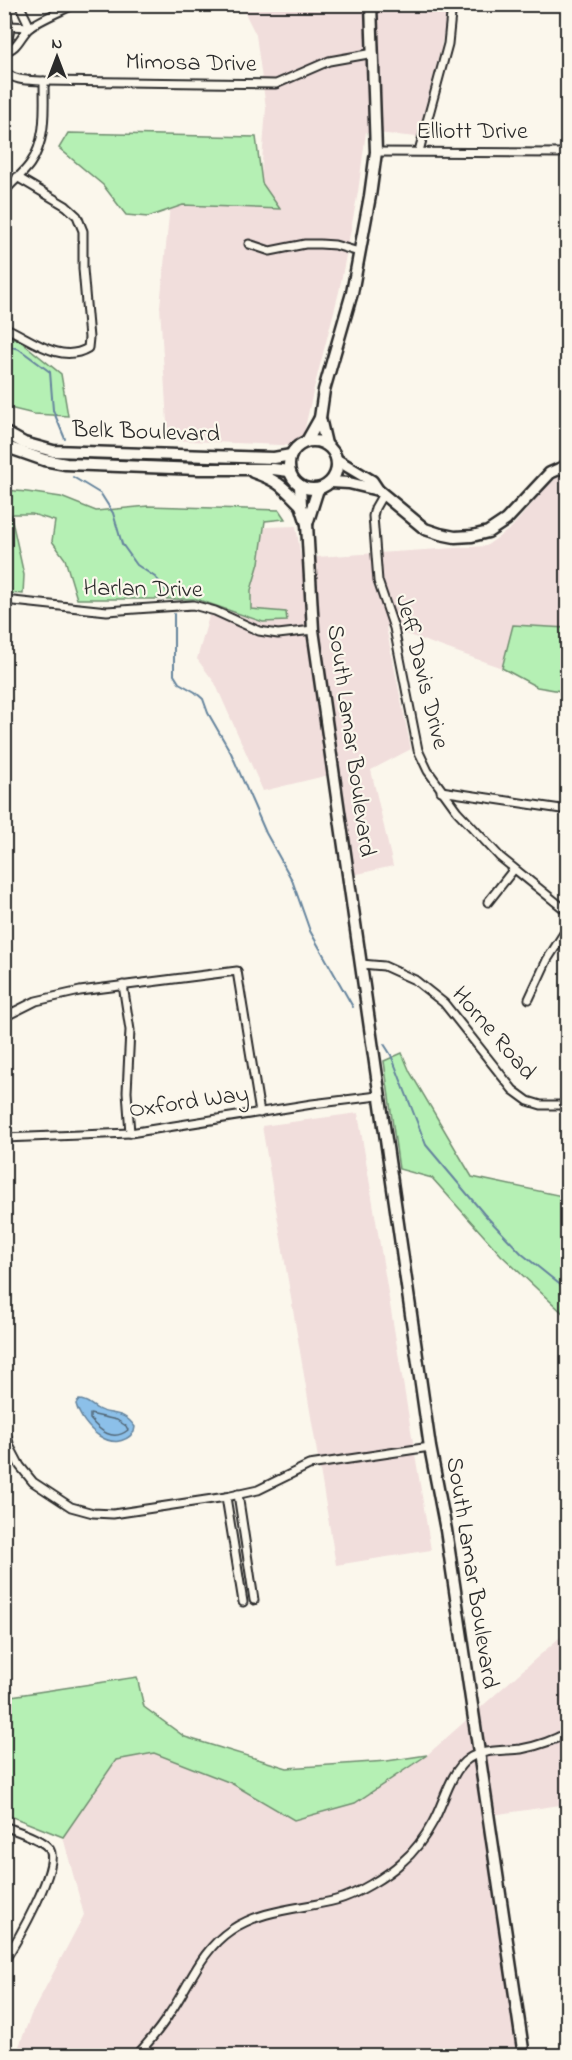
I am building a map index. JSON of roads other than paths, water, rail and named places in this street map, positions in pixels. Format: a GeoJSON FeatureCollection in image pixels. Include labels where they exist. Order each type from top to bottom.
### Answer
{"type":"FeatureCollection","features":[{"type":"Feature","properties":{"kind":"street"},"geometry":{"type":"LineString","coordinates":[[19,4],[30,27]]}},
{"type":"Feature","properties":{"kind":"street"},"geometry":{"type":"LineString","coordinates":[[4,12],[10,26],[9,38],[4,48],[9,50],[17,45],[30,27],[75,4]]}},
{"type":"Feature","properties":{"kind":"street"},"geometry":{"type":"LineString","coordinates":[[331,482],[337,468],[337,460],[326,444],[320,418],[324,390],[352,293],[376,152],[371,4]]}},
{"type":"Feature","properties":{"kind":"street"},"geometry":{"type":"LineString","coordinates":[[419,151],[448,44],[452,4]]}},
{"type":"Feature","properties":{"kind":"street"},"geometry":{"type":"LineString","coordinates":[[10,26],[30,27]]}},
{"type":"Feature","properties":{"kind":"street","name":"Mimosa Drive"},"geometry":{"type":"LineString","coordinates":[[4,70],[15,78],[44,81],[276,84],[329,61],[374,53]]}},
{"type":"Feature","properties":{"kind":"street"},"geometry":{"type":"LineString","coordinates":[[4,192],[30,165],[42,140],[44,81]]}},
{"type":"Feature","properties":{"kind":"street","name":"Elliott Drive"},"geometry":{"type":"LineString","coordinates":[[376,152],[567,153]]}},
{"type":"Feature","properties":{"kind":"street"},"geometry":{"type":"LineString","coordinates":[[4,327],[52,351],[69,355],[88,348],[82,268],[83,231],[77,216],[66,206],[17,177]]}},
{"type":"Feature","properties":{"kind":"street"},"geometry":{"type":"LineString","coordinates":[[249,244],[270,250],[305,244],[335,245],[359,252]]}},
{"type":"Feature","properties":{"kind":"street"},"geometry":{"type":"LineString","coordinates":[[320,418],[307,441],[295,449],[291,455],[289,471],[295,482],[300,486],[318,489],[331,482],[349,483],[380,492]]}},
{"type":"Feature","properties":{"kind":"street","name":"Belk Boulevard"},"geometry":{"type":"LineString","coordinates":[[4,432],[24,443],[62,452],[274,458],[291,455]]}},
{"type":"Feature","properties":{"kind":"street"},"geometry":{"type":"LineString","coordinates":[[307,441],[326,444]]}},
{"type":"Feature","properties":{"kind":"street","name":"Belk Boulevard"},"geometry":{"type":"LineString","coordinates":[[4,446],[44,460],[66,464],[289,471]]}},
{"type":"Feature","properties":{"kind":"street"},"geometry":{"type":"LineString","coordinates":[[337,460],[372,481],[380,492],[425,529],[456,537],[488,532],[506,520],[550,473],[567,465]]}},
{"type":"Feature","properties":{"kind":"street"},"geometry":{"type":"LineString","coordinates":[[241,469],[272,479],[285,488],[301,505]]}},
{"type":"Feature","properties":{"kind":"street","name":"South Lamar Boulevard"},"geometry":{"type":"LineString","coordinates":[[300,486],[301,505],[307,524],[313,630],[378,1096],[430,1447],[446,1530],[524,2055]]}},
{"type":"Feature","properties":{"kind":"street","name":"South Lamar Boulevard"},"geometry":{"type":"LineString","coordinates":[[307,524],[318,489]]}},
{"type":"Feature","properties":{"kind":"street","name":"Jeff Davis Drive"},"geometry":{"type":"LineString","coordinates":[[380,492],[373,516],[378,581],[394,628],[418,750],[441,791],[500,857],[567,912]]}},
{"type":"Feature","properties":{"kind":"street","name":"Harlan Drive"},"geometry":{"type":"LineString","coordinates":[[4,600],[51,607],[106,611],[193,605],[215,611],[260,631],[278,634],[313,630]]}},
{"type":"Feature","properties":{"kind":"street"},"geometry":{"type":"LineString","coordinates":[[441,791],[567,810]]}},
{"type":"Feature","properties":{"kind":"street"},"geometry":{"type":"LineString","coordinates":[[488,902],[514,869]]}},
{"type":"Feature","properties":{"kind":"street"},"geometry":{"type":"LineString","coordinates":[[529,999],[547,960],[567,927]]}},
{"type":"Feature","properties":{"kind":"street","name":"Horne Road"},"geometry":{"type":"LineString","coordinates":[[361,964],[384,966],[415,980],[444,1003],[513,1090],[528,1101],[541,1105],[567,1105]]}},
{"type":"Feature","properties":{"kind":"street"},"geometry":{"type":"LineString","coordinates":[[4,1017],[36,1001],[80,991],[237,970],[260,1113]]}},
{"type":"Feature","properties":{"kind":"street"},"geometry":{"type":"LineString","coordinates":[[123,985],[130,1030],[127,1092],[130,1133]]}},
{"type":"Feature","properties":{"kind":"street","name":"Oxford Way"},"geometry":{"type":"LineString","coordinates":[[4,1138],[130,1133],[378,1096]]}},
{"type":"Feature","properties":{"kind":"street"},"geometry":{"type":"LineString","coordinates":[[4,1425],[10,1448],[20,1466],[33,1482],[71,1507],[93,1513],[113,1514],[226,1497],[258,1490],[309,1465],[430,1447]]}},
{"type":"Feature","properties":{"kind":"street"},"geometry":{"type":"LineString","coordinates":[[238,1494],[254,1600]]}},
{"type":"Feature","properties":{"kind":"street"},"geometry":{"type":"LineString","coordinates":[[226,1497],[243,1602]]}},
{"type":"Feature","properties":{"kind":"street"},"geometry":{"type":"LineString","coordinates":[[136,2055],[153,2038],[171,2012],[204,1955],[232,1929],[268,1913],[338,1899],[362,1889],[403,1862],[433,1824],[458,1768],[466,1760],[478,1754],[523,1748],[550,1741],[567,1732]]}},
{"type":"Feature","properties":{"kind":"street"},"geometry":{"type":"LineString","coordinates":[[4,1826],[44,1844],[49,1849],[52,1862],[26,1924],[4,1961]]}},
{"type":"Feature","properties":{"kind":"water"},"geometry":{"type":"Polygon","coordinates":[[[79,1400],[86,1401],[101,1411],[125,1417],[135,1427],[134,1432],[126,1439],[117,1441],[99,1436],[91,1430],[79,1413],[76,1404],[79,1400]]]}},
{"type":"Feature","properties":{"kind":"waterway"},"geometry":{"type":"LineString","coordinates":[[4,345],[19,349],[50,372],[53,410],[65,439]]}},
{"type":"Feature","properties":{"kind":"waterway"},"geometry":{"type":"LineString","coordinates":[[73,477],[101,494],[113,513],[122,544],[137,565],[155,577],[173,597]]}},
{"type":"Feature","properties":{"kind":"waterway"},"geometry":{"type":"LineString","coordinates":[[174,614],[174,675],[179,683],[203,699],[208,713],[231,753],[266,833],[292,880],[310,931],[353,1007]]}},
{"type":"Feature","properties":{"kind":"waterway"},"geometry":{"type":"LineString","coordinates":[[384,1044],[391,1055],[426,1145],[484,1214],[522,1254],[568,1291]]}}]}
